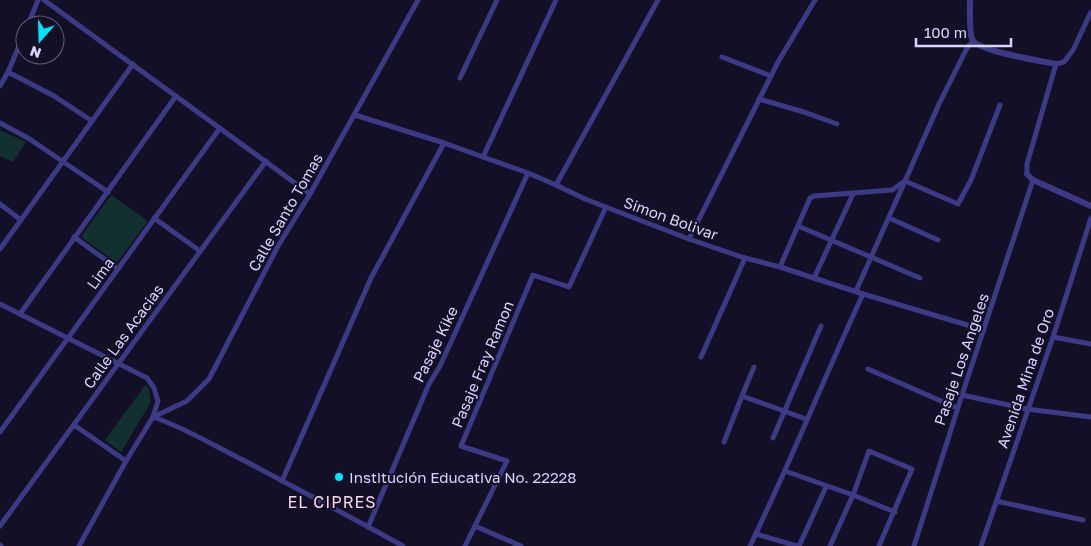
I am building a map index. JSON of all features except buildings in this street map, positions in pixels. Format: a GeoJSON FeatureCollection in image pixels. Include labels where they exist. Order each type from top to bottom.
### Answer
{"type":"FeatureCollection","features":[{"type":"Feature","properties":{"kind":"street"},"geometry":{"type":"LineString","coordinates":[[32,15],[38,0]]}},
{"type":"Feature","properties":{"kind":"street"},"geometry":{"type":"LineString","coordinates":[[44,0],[310,194]]}},
{"type":"Feature","properties":{"kind":"street","name":"Calle Santo Tomas"},"geometry":{"type":"LineString","coordinates":[[154,417],[187,400],[209,379],[278,246],[355,115],[418,0]]}},
{"type":"Feature","properties":{"kind":"street"},"geometry":{"type":"LineString","coordinates":[[460,78],[497,0]]}},
{"type":"Feature","properties":{"kind":"street"},"geometry":{"type":"LineString","coordinates":[[483,157],[556,0]]}},
{"type":"Feature","properties":{"kind":"street"},"geometry":{"type":"LineString","coordinates":[[556,185],[658,0]]}},
{"type":"Feature","properties":{"kind":"street"},"geometry":{"type":"LineString","coordinates":[[689,239],[771,76],[815,0]]}},
{"type":"Feature","properties":{"kind":"street"},"geometry":{"type":"LineString","coordinates":[[970,0],[972,39],[975,44],[987,49],[1056,64],[1064,62],[1073,50],[1091,12]]}},
{"type":"Feature","properties":{"kind":"street"},"geometry":{"type":"LineString","coordinates":[[856,291],[940,104],[967,48],[973,41]]}},
{"type":"Feature","properties":{"kind":"street"},"geometry":{"type":"LineString","coordinates":[[0,86],[15,56]]}},
{"type":"Feature","properties":{"kind":"street"},"geometry":{"type":"LineString","coordinates":[[722,57],[771,76]]}},
{"type":"Feature","properties":{"kind":"street"},"geometry":{"type":"LineString","coordinates":[[0,249],[133,64]]}},
{"type":"Feature","properties":{"kind":"street"},"geometry":{"type":"LineString","coordinates":[[1056,64],[1027,164],[1027,174],[1034,180],[1091,206]]}},
{"type":"Feature","properties":{"kind":"street"},"geometry":{"type":"LineString","coordinates":[[8,72],[54,96],[92,121]]}},
{"type":"Feature","properties":{"kind":"street"},"geometry":{"type":"LineString","coordinates":[[20,314],[176,96]]}},
{"type":"Feature","properties":{"kind":"street"},"geometry":{"type":"LineString","coordinates":[[759,99],[837,124]]}},
{"type":"Feature","properties":{"kind":"street"},"geometry":{"type":"LineString","coordinates":[[905,182],[958,204],[970,180],[1000,104]]}},
{"type":"Feature","properties":{"kind":"street","name":"Simon Bolivar"},"geometry":{"type":"LineString","coordinates":[[355,115],[483,157],[689,239],[745,258],[984,330]]}},
{"type":"Feature","properties":{"kind":"street"},"geometry":{"type":"LineString","coordinates":[[0,123],[28,138],[108,192]]}},
{"type":"Feature","properties":{"kind":"street","name":"Lima"},"geometry":{"type":"LineString","coordinates":[[0,432],[220,128]]}},
{"type":"Feature","properties":{"kind":"street"},"geometry":{"type":"LineString","coordinates":[[282,481],[371,278],[444,143]]}},
{"type":"Feature","properties":{"kind":"street","name":"Calle Las Acacias"},"geometry":{"type":"LineString","coordinates":[[0,526],[266,161]]}},
{"type":"Feature","properties":{"kind":"street","name":"Pasaje Kike"},"geometry":{"type":"LineString","coordinates":[[368,526],[429,384],[440,366],[528,174]]}},
{"type":"Feature","properties":{"kind":"street","name":"Pasaje Los Angeles"},"geometry":{"type":"LineString","coordinates":[[914,546],[1034,180]]}},
{"type":"Feature","properties":{"kind":"street"},"geometry":{"type":"LineString","coordinates":[[780,267],[810,198],[814,196],[892,190],[905,182]]}},
{"type":"Feature","properties":{"kind":"street"},"geometry":{"type":"LineString","coordinates":[[814,278],[853,194]]}},
{"type":"Feature","properties":{"kind":"street"},"geometry":{"type":"LineString","coordinates":[[0,204],[21,220]]}},
{"type":"Feature","properties":{"kind":"street","name":"Pasaje Fray Ramon"},"geometry":{"type":"LineString","coordinates":[[465,546],[507,461],[461,446],[533,275],[569,287],[606,207]]}},
{"type":"Feature","properties":{"kind":"street"},"geometry":{"type":"LineString","coordinates":[[154,218],[200,251]]}},
{"type":"Feature","properties":{"kind":"street"},"geometry":{"type":"LineString","coordinates":[[889,218],[938,240]]}},
{"type":"Feature","properties":{"kind":"street","name":"Avenida Mina de Oro"},"geometry":{"type":"LineString","coordinates":[[981,546],[1053,337],[1091,218]]}},
{"type":"Feature","properties":{"kind":"street"},"geometry":{"type":"LineString","coordinates":[[798,226],[920,278]]}},
{"type":"Feature","properties":{"kind":"street"},"geometry":{"type":"LineString","coordinates":[[74,237],[118,269]]}},
{"type":"Feature","properties":{"kind":"street"},"geometry":{"type":"LineString","coordinates":[[701,357],[745,258]]}},
{"type":"Feature","properties":{"kind":"street"},"geometry":{"type":"LineString","coordinates":[[750,546],[863,294]]}},
{"type":"Feature","properties":{"kind":"street"},"geometry":{"type":"LineString","coordinates":[[0,304],[147,378],[154,388],[158,401],[154,417],[126,461],[79,546]]}},
{"type":"Feature","properties":{"kind":"street"},"geometry":{"type":"LineString","coordinates":[[773,438],[820,326]]}},
{"type":"Feature","properties":{"kind":"street"},"geometry":{"type":"LineString","coordinates":[[1053,337],[1091,344]]}},
{"type":"Feature","properties":{"kind":"street"},"geometry":{"type":"LineString","coordinates":[[724,442],[754,367]]}},
{"type":"Feature","properties":{"kind":"street"},"geometry":{"type":"LineString","coordinates":[[868,369],[958,408]]}},
{"type":"Feature","properties":{"kind":"street"},"geometry":{"type":"LineString","coordinates":[[962,395],[1027,409],[1091,417]]}},
{"type":"Feature","properties":{"kind":"street"},"geometry":{"type":"LineString","coordinates":[[742,396],[806,419]]}},
{"type":"Feature","properties":{"kind":"street"},"geometry":{"type":"LineString","coordinates":[[154,417],[169,422],[368,526],[402,546]]}},
{"type":"Feature","properties":{"kind":"street"},"geometry":{"type":"LineString","coordinates":[[74,425],[126,461]]}},
{"type":"Feature","properties":{"kind":"street"},"geometry":{"type":"LineString","coordinates":[[830,546],[853,495],[869,451],[912,469],[879,546]]}},
{"type":"Feature","properties":{"kind":"street"},"geometry":{"type":"LineString","coordinates":[[785,471],[895,512]]}},
{"type":"Feature","properties":{"kind":"street"},"geometry":{"type":"LineString","coordinates":[[756,534],[798,546],[826,486]]}},
{"type":"Feature","properties":{"kind":"street"},"geometry":{"type":"LineString","coordinates":[[996,501],[1083,520]]}},
{"type":"Feature","properties":{"kind":"street"},"geometry":{"type":"LineString","coordinates":[[475,526],[521,546]]}},
{"type":"Feature","properties":{"kind":"green space"},"geometry":{"type":"Polygon","coordinates":[[[0,130],[26,142],[13,162],[0,156],[0,130]]]}},
{"type":"Feature","properties":{"kind":"green space"},"geometry":{"type":"Polygon","coordinates":[[[111,195],[148,221],[117,263],[81,237],[111,195]]]}},
{"type":"Feature","properties":{"kind":"green space"},"geometry":{"type":"Polygon","coordinates":[[[146,384],[151,402],[121,452],[105,440],[146,384]]]}},
{"type":"Feature","properties":{"kind":"place","name":"Institución Educativa No. 22228"},"geometry":{"type":"Point","coordinates":[339,477]}},
{"type":"Feature","properties":{"kind":"district","name":"EL CIPRES"},"geometry":{"type":"Point","coordinates":[332,502]}}]}
